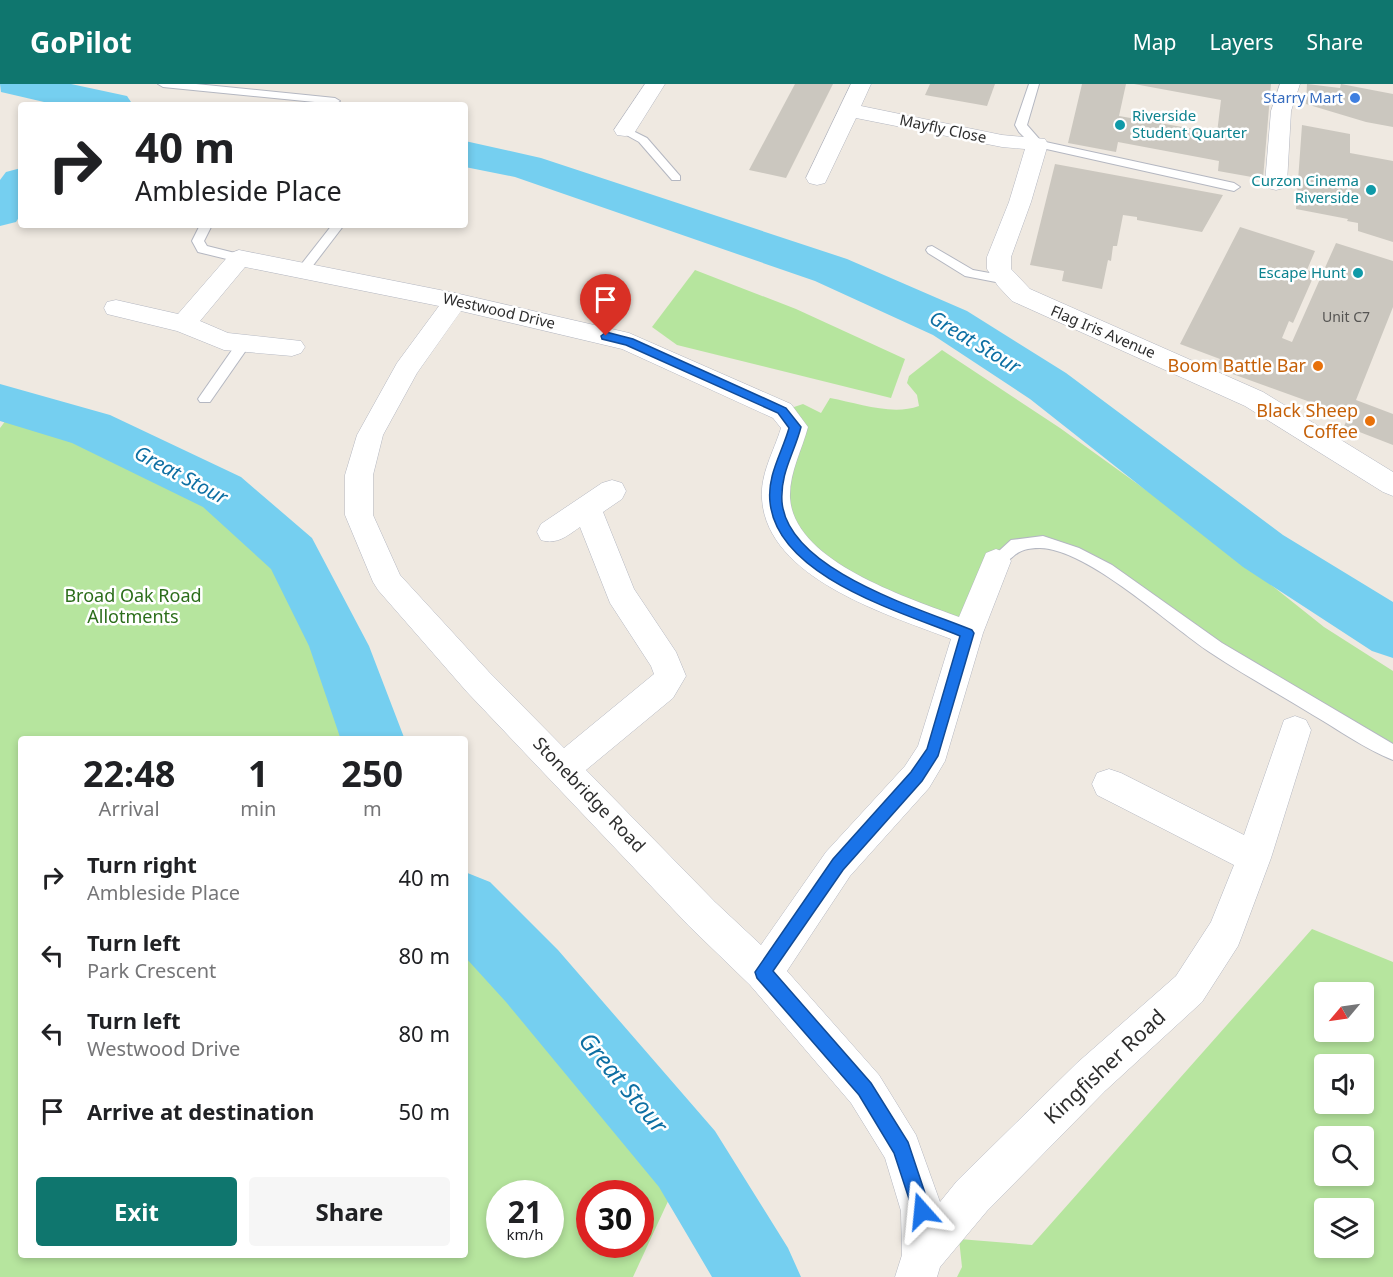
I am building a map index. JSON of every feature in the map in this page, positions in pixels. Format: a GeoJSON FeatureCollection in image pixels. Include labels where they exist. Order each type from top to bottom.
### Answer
{"type":"FeatureCollection","features":[{"type":"Feature","properties":{"kind":"street"},"geometry":{"type":"LineString","coordinates":[[625,130],[655,84]]}},
{"type":"Feature","properties":{"kind":"street"},"geometry":{"type":"LineString","coordinates":[[817,178],[861,84]]}},
{"type":"Feature","properties":{"kind":"street"},"geometry":{"type":"LineString","coordinates":[[1276,183],[1281,111],[1290,84]]}},
{"type":"Feature","properties":{"kind":"street","name":"Mayfly Close"},"geometry":{"type":"LineString","coordinates":[[849,110],[1002,141],[1037,144]]}},
{"type":"Feature","properties":{"kind":"street"},"geometry":{"type":"LineString","coordinates":[[1006,280],[999,269],[999,257],[1020,202],[1037,144]]}},
{"type":"Feature","properties":{"kind":"street"},"geometry":{"type":"LineString","coordinates":[[184,324],[239,258]]}},
{"type":"Feature","properties":{"kind":"street","name":"Westwood Drive"},"geometry":{"type":"LineString","coordinates":[[239,258],[455,301],[629,342],[792,407],[795,427],[790,446],[777,474],[776,503],[785,528],[800,549],[820,567],[856,588],[968,633]]}},
{"type":"Feature","properties":{"kind":"street","name":"Flag Iris Avenue"},"geometry":{"type":"LineString","coordinates":[[1006,280],[1021,295],[1043,307],[1254,399],[1390,477]]}},
{"type":"Feature","properties":{"kind":"street","name":"Stonebridge Road"},"geometry":{"type":"LineString","coordinates":[[455,301],[406,369],[370,435],[359,475],[359,515],[388,582],[478,682],[564,768],[702,914],[763,972],[865,1089],[902,1149],[922,1211],[919,1266]]}},
{"type":"Feature","properties":{"kind":"street"},"geometry":{"type":"LineString","coordinates":[[116,308],[184,324],[224,341],[292,347]]}},
{"type":"Feature","properties":{"kind":"street"},"geometry":{"type":"LineString","coordinates":[[551,532],[612,491]]}},
{"type":"Feature","properties":{"kind":"street"},"geometry":{"type":"LineString","coordinates":[[564,768],[662,688],[670,676],[665,661],[621,594],[587,508]]}},
{"type":"Feature","properties":{"kind":"street"},"geometry":{"type":"LineString","coordinates":[[763,972],[838,864],[916,777],[933,751],[968,633],[996,561]]}},
{"type":"Feature","properties":{"kind":"street","name":"Kingfisher Road"},"geometry":{"type":"LineString","coordinates":[[919,1266],[972,1196],[1091,1077],[1189,989],[1225,933],[1254,858],[1295,730]]}},
{"type":"Feature","properties":{"kind":"street"},"geometry":{"type":"LineString","coordinates":[[1109,784],[1254,858]]}},
{"type":"Feature","properties":{"kind":"lane"},"geometry":{"type":"LineString","coordinates":[[163,84],[335,101]]}},
{"type":"Feature","properties":{"kind":"lane"},"geometry":{"type":"LineString","coordinates":[[1034,84],[1021,125],[1037,144],[1234,187]]}},
{"type":"Feature","properties":{"kind":"lane"},"geometry":{"type":"LineString","coordinates":[[625,130],[643,140],[676,178]]}},
{"type":"Feature","properties":{"kind":"lane"},"geometry":{"type":"LineString","coordinates":[[204,228],[198,241],[202,249],[239,258]]}},
{"type":"Feature","properties":{"kind":"lane"},"geometry":{"type":"LineString","coordinates":[[303,270],[336,228]]}},
{"type":"Feature","properties":{"kind":"lane"},"geometry":{"type":"LineString","coordinates":[[932,250],[969,273],[1006,280]]}},
{"type":"Feature","properties":{"kind":"lane"},"geometry":{"type":"LineString","coordinates":[[206,399],[244,342]]}},
{"type":"Feature","properties":{"kind":"lane"},"geometry":{"type":"LineString","coordinates":[[996,561],[1000,554],[1020,542],[1041,542],[1081,555],[1142,591],[1215,647],[1393,752]]}},
{"type":"Feature","properties":{"kind":"green space"},"geometry":{"type":"Polygon","coordinates":[[[695,270],[796,309],[905,359],[891,398],[677,345],[652,327],[695,270]]]}},
{"type":"Feature","properties":{"kind":"green space"},"geometry":{"type":"Polygon","coordinates":[[[942,350],[1060,428],[1207,534],[1324,627],[1393,671],[1393,752],[1081,555],[1041,542],[1000,554],[968,633],[800,549],[777,474],[790,446],[782,411],[803,404],[821,413],[830,398],[886,409],[909,409],[919,406],[917,395],[907,383],[909,376],[942,350]]]}},
{"type":"Feature","properties":{"kind":"green space","name":"Broad Oak Road Allotments"},"geometry":{"type":"Polygon","coordinates":[[[9,416],[90,438],[140,458],[212,498],[284,559],[333,650],[362,736],[18,736],[18,1258],[468,1258],[468,927],[525,985],[682,1171],[654,1232],[654,1180],[576,1180],[576,1258],[642,1258],[633,1277],[0,1277],[0,428],[9,416]]]}},
{"type":"Feature","properties":{"kind":"green space"},"geometry":{"type":"Polygon","coordinates":[[[1312,929],[1393,962],[1393,1277],[957,1277],[962,1267],[959,1239],[1032,1245],[1312,929]]]}},
{"type":"Feature","properties":{"kind":"building"},"geometry":{"type":"Polygon","coordinates":[[[795,84],[833,84],[786,178],[749,170],[795,84]]]}},
{"type":"Feature","properties":{"kind":"building"},"geometry":{"type":"Polygon","coordinates":[[[930,84],[995,84],[987,106],[925,95],[930,84]]]}},
{"type":"Feature","properties":{"kind":"building","name":"Riverside Student Quarter"},"geometry":{"type":"Polygon","coordinates":[[[1082,84],[1126,84],[1119,116],[1217,133],[1221,100],[1134,84],[1271,84],[1263,179],[1218,171],[1219,161],[1118,142],[1116,152],[1068,143],[1082,84]]]}},
{"type":"Feature","properties":{"kind":"building"},"geometry":{"type":"Polygon","coordinates":[[[1307,84],[1340,88],[1341,84],[1393,94],[1393,127],[1366,122],[1306,104],[1307,84]]]}},
{"type":"Feature","properties":{"kind":"building"},"geometry":{"type":"Polygon","coordinates":[[[1302,125],[1350,134],[1350,153],[1393,161],[1393,242],[1358,231],[1358,223],[1347,221],[1348,219],[1296,209],[1302,125]]]}},
{"type":"Feature","properties":{"kind":"building"},"geometry":{"type":"Polygon","coordinates":[[[1055,164],[1223,195],[1202,232],[1137,220],[1137,217],[1123,215],[1117,246],[1113,246],[1111,261],[1108,260],[1102,289],[1062,281],[1064,271],[1030,265],[1055,164]]]}},
{"type":"Feature","properties":{"kind":"building"},"geometry":{"type":"Polygon","coordinates":[[[1240,227],[1315,251],[1307,270],[1315,273],[1293,323],[1289,321],[1282,338],[1292,342],[1336,243],[1393,261],[1393,307],[1356,400],[1393,414],[1393,445],[1344,426],[1349,416],[1216,368],[1220,359],[1180,344],[1240,227]]]}},
{"type":"Feature","properties":{"kind":"waterway","name":"Great Stour"},"geometry":{"type":"LineString","coordinates":[[15,84],[99,102]]}},
{"type":"Feature","properties":{"kind":"waterway","name":"Great Stour"},"geometry":{"type":"LineString","coordinates":[[468,155],[526,167],[831,270],[950,323],[1048,386],[1263,551],[1393,633]]}},
{"type":"Feature","properties":{"kind":"waterway","name":"Great Stour"},"geometry":{"type":"LineString","coordinates":[[0,212],[18,185]]}},
{"type":"Feature","properties":{"kind":"waterway","name":"Great Stour"},"geometry":{"type":"LineString","coordinates":[[0,402],[91,429],[222,492],[292,554],[339,646],[372,736]]}},
{"type":"Feature","properties":{"kind":"waterway","name":"Great Stour"},"geometry":{"type":"LineString","coordinates":[[468,909],[532,976],[687,1159],[759,1277]]}},
{"type":"Feature","properties":{"kind":"place","name":"Starry Mart"},"geometry":{"type":"Point","coordinates":[1355,98]}},
{"type":"Feature","properties":{"kind":"place","name":"Riverside Student Quarter"},"geometry":{"type":"Point","coordinates":[1120,125]}},
{"type":"Feature","properties":{"kind":"place","name":"Curzon Cinema Riverside"},"geometry":{"type":"Point","coordinates":[1371,190]}},
{"type":"Feature","properties":{"kind":"place","name":"Escape Hunt"},"geometry":{"type":"Point","coordinates":[1358,273]}},
{"type":"Feature","properties":{"kind":"place","name":"Boom Battle Bar"},"geometry":{"type":"Point","coordinates":[1318,366]}},
{"type":"Feature","properties":{"kind":"place","name":"Black Sheep Coffee"},"geometry":{"type":"Point","coordinates":[1370,421]}},
{"type":"Feature","properties":{"kind":"route"},"geometry":{"type":"LineString","coordinates":[[606,336],[629,342],[782,411],[795,427],[790,446],[777,474],[776,503],[785,528],[800,549],[820,567],[856,588],[968,633],[933,751],[916,777],[838,864],[796,928],[763,972],[865,1089],[885,1119],[902,1149],[922,1211]]}}]}
